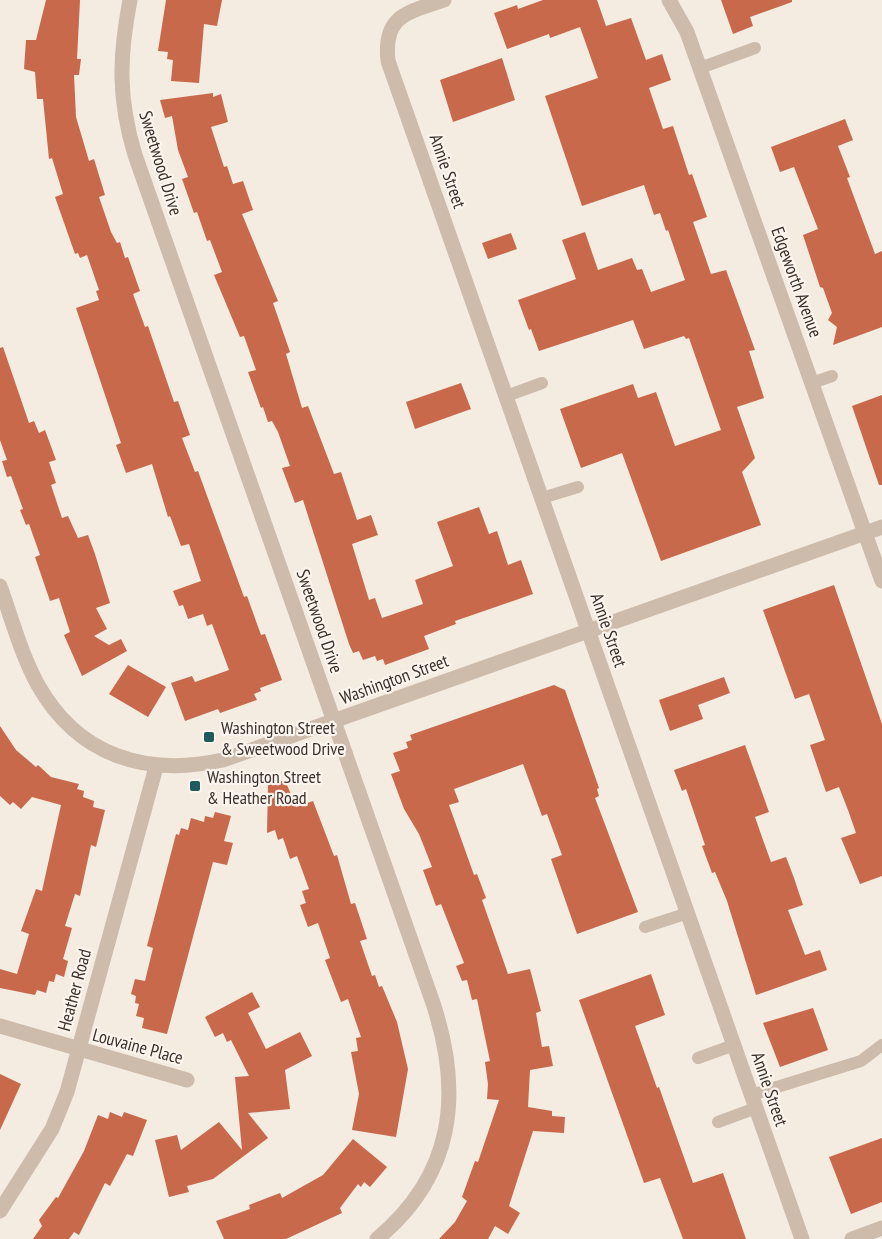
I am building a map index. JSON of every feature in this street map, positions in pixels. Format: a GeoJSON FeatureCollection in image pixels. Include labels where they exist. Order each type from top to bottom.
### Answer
{"type":"FeatureCollection","features":[{"type":"Feature","properties":{"kind":"street","name":"Sweetwood Drive"},"geometry":{"type":"LineString","coordinates":[[130,0],[121,59],[121,91],[126,124],[442,1031],[451,1085],[449,1115],[433,1168],[420,1192],[400,1218],[377,1239]]}},
{"type":"Feature","properties":{"kind":"street","name":"Annie Street"},"geometry":{"type":"LineString","coordinates":[[444,0],[406,13],[394,22],[388,33],[388,61],[802,1239]]}},
{"type":"Feature","properties":{"kind":"street","name":"Edgeworth Avenue"},"geometry":{"type":"LineString","coordinates":[[669,0],[687,32],[882,581]]}},
{"type":"Feature","properties":{"kind":"street","name":"Washington Street"},"geometry":{"type":"LineString","coordinates":[[0,586],[26,661],[51,706],[75,730],[100,747],[132,761],[156,767],[179,767],[223,760],[882,527]]}},
{"type":"Feature","properties":{"kind":"street","name":"Heather Road"},"geometry":{"type":"LineString","coordinates":[[0,1211],[52,1129],[67,1092],[156,767]]}},
{"type":"Feature","properties":{"kind":"street","name":"Louvaine Place"},"geometry":{"type":"LineString","coordinates":[[0,1026],[187,1080]]}},
{"type":"Feature","properties":{"kind":"street"},"geometry":{"type":"LineString","coordinates":[[852,1239],[882,1228]]}},
{"type":"Feature","properties":{"kind":"lane"},"geometry":{"type":"LineString","coordinates":[[700,68],[755,48]]}},
{"type":"Feature","properties":{"kind":"lane"},"geometry":{"type":"LineString","coordinates":[[812,383],[832,376]]}},
{"type":"Feature","properties":{"kind":"lane"},"geometry":{"type":"LineString","coordinates":[[506,396],[542,383]]}},
{"type":"Feature","properties":{"kind":"lane"},"geometry":{"type":"LineString","coordinates":[[542,498],[578,487]]}},
{"type":"Feature","properties":{"kind":"lane"},"geometry":{"type":"LineString","coordinates":[[645,927],[688,913]]}},
{"type":"Feature","properties":{"kind":"lane"},"geometry":{"type":"LineString","coordinates":[[698,1058],[734,1045]]}},
{"type":"Feature","properties":{"kind":"lane"},"geometry":{"type":"LineString","coordinates":[[718,1122],[754,1102],[861,1061],[882,1045]]}},
{"type":"Feature","properties":{"kind":"building"},"geometry":{"type":"Polygon","coordinates":[[[46,0],[80,0],[77,59],[81,59],[79,75],[74,75],[76,117],[89,161],[94,159],[105,195],[99,197],[111,232],[117,243],[120,242],[125,258],[128,257],[140,291],[133,294],[145,327],[148,326],[174,402],[178,401],[190,435],[182,438],[195,472],[198,471],[244,597],[247,596],[261,635],[265,634],[282,680],[260,688],[261,691],[254,694],[257,700],[220,713],[218,709],[185,721],[171,683],[192,676],[195,682],[229,670],[212,624],[207,626],[203,614],[188,619],[183,605],[179,606],[173,591],[201,581],[189,544],[181,546],[170,516],[168,517],[152,464],[126,473],[116,445],[121,443],[76,308],[99,300],[96,291],[99,290],[87,255],[80,258],[78,253],[75,254],[55,197],[63,194],[52,158],[49,159],[43,99],[37,99],[35,72],[24,69],[26,40],[36,40],[46,0]]]}},
{"type":"Feature","properties":{"kind":"building"},"geometry":{"type":"Polygon","coordinates":[[[166,0],[222,0],[217,26],[204,24],[199,83],[171,81],[173,60],[167,59],[168,52],[158,51],[166,0]]]}},
{"type":"Feature","properties":{"kind":"building"},"geometry":{"type":"Polygon","coordinates":[[[543,0],[597,0],[606,26],[631,18],[646,60],[662,54],[671,80],[649,88],[663,129],[673,126],[689,175],[692,174],[707,217],[693,222],[711,274],[726,270],[755,350],[749,351],[764,398],[737,407],[755,458],[742,472],[761,525],[661,561],[622,453],[581,468],[560,409],[633,384],[638,398],[656,392],[675,446],[721,430],[689,338],[686,339],[684,336],[644,349],[633,320],[539,351],[518,300],[576,279],[562,240],[585,232],[598,270],[632,258],[637,270],[642,269],[651,292],[685,280],[668,230],[666,231],[660,213],[654,215],[644,185],[582,206],[545,96],[598,78],[580,27],[550,38],[549,34],[507,49],[494,13],[517,5],[518,9],[543,0]]]}},
{"type":"Feature","properties":{"kind":"building"},"geometry":{"type":"Polygon","coordinates":[[[721,0],[792,0],[792,2],[750,17],[753,26],[733,34],[721,0]]]}},
{"type":"Feature","properties":{"kind":"building"},"geometry":{"type":"Polygon","coordinates":[[[502,58],[515,100],[453,122],[440,80],[502,58]]]}},
{"type":"Feature","properties":{"kind":"building"},"geometry":{"type":"Polygon","coordinates":[[[213,93],[213,97],[221,94],[228,122],[211,127],[224,167],[227,166],[233,184],[243,181],[253,210],[242,214],[278,301],[273,303],[290,352],[286,354],[302,408],[308,406],[334,474],[341,472],[357,520],[371,515],[378,535],[352,544],[369,600],[375,598],[382,618],[423,604],[415,580],[453,566],[437,522],[479,507],[489,534],[497,531],[508,565],[521,560],[533,594],[455,621],[456,624],[424,636],[429,649],[385,665],[383,659],[377,661],[375,656],[363,660],[359,651],[353,653],[349,644],[303,500],[295,503],[282,468],[290,466],[278,432],[272,421],[268,422],[263,407],[261,408],[248,372],[256,370],[244,336],[240,337],[214,275],[222,272],[210,240],[207,241],[197,212],[194,213],[182,179],[188,177],[178,150],[172,116],[165,118],[160,100],[213,93]]]}},
{"type":"Feature","properties":{"kind":"building"},"geometry":{"type":"Polygon","coordinates":[[[845,119],[853,140],[838,146],[850,177],[847,178],[875,254],[882,251],[882,327],[833,345],[837,327],[828,320],[832,313],[823,288],[820,287],[803,235],[818,229],[794,167],[780,172],[771,147],[845,119]]]}},
{"type":"Feature","properties":{"kind":"building"},"geometry":{"type":"Polygon","coordinates":[[[511,233],[517,249],[488,259],[482,243],[511,233]]]}},
{"type":"Feature","properties":{"kind":"building"},"geometry":{"type":"Polygon","coordinates":[[[3,347],[29,423],[34,421],[39,433],[45,430],[56,460],[49,462],[56,483],[51,485],[62,518],[68,516],[78,538],[88,535],[95,554],[110,603],[96,608],[107,629],[94,636],[109,645],[121,639],[127,651],[82,676],[64,635],[70,632],[59,598],[50,601],[35,557],[40,555],[29,524],[26,525],[20,510],[23,509],[11,476],[7,477],[2,461],[7,460],[0,440],[0,348],[3,347]]]}},
{"type":"Feature","properties":{"kind":"building"},"geometry":{"type":"Polygon","coordinates":[[[461,383],[471,409],[415,429],[406,402],[461,383]]]}},
{"type":"Feature","properties":{"kind":"building"},"geometry":{"type":"Polygon","coordinates":[[[882,395],[882,485],[879,485],[852,406],[882,395]]]}},
{"type":"Feature","properties":{"kind":"building"},"geometry":{"type":"Polygon","coordinates":[[[834,585],[882,724],[882,876],[860,884],[841,838],[856,833],[848,810],[839,787],[826,792],[810,745],[825,740],[809,694],[795,699],[763,610],[834,585]]]}},
{"type":"Feature","properties":{"kind":"building"},"geometry":{"type":"Polygon","coordinates":[[[128,665],[166,687],[148,717],[109,694],[128,665]]]}},
{"type":"Feature","properties":{"kind":"building"},"geometry":{"type":"Polygon","coordinates":[[[724,677],[730,693],[698,705],[703,719],[670,731],[659,700],[724,677]]]}},
{"type":"Feature","properties":{"kind":"building"},"geometry":{"type":"Polygon","coordinates":[[[554,685],[565,690],[599,788],[597,789],[599,796],[595,798],[638,912],[577,934],[551,859],[562,855],[547,814],[542,816],[523,764],[454,789],[459,802],[449,805],[474,875],[477,874],[486,898],[482,900],[508,974],[530,969],[541,1011],[536,1013],[542,1047],[549,1046],[553,1066],[530,1070],[528,1107],[552,1111],[552,1116],[565,1117],[564,1133],[533,1131],[509,1206],[520,1213],[508,1234],[495,1226],[488,1239],[439,1239],[455,1222],[467,1201],[462,1197],[475,1161],[478,1162],[499,1100],[487,1099],[488,1084],[485,1062],[490,1061],[477,999],[472,1000],[467,980],[462,981],[456,966],[464,963],[441,904],[436,906],[423,870],[432,867],[419,834],[404,809],[391,774],[400,771],[393,753],[408,748],[406,742],[412,740],[410,735],[554,685]]]}},
{"type":"Feature","properties":{"kind":"building"},"geometry":{"type":"Polygon","coordinates":[[[0,726],[16,750],[36,767],[38,765],[51,777],[79,784],[77,789],[84,791],[83,797],[94,801],[93,807],[105,810],[96,847],[91,845],[80,896],[75,894],[65,926],[72,928],[63,959],[68,961],[64,977],[56,974],[54,982],[49,981],[46,993],[37,990],[35,995],[0,988],[0,969],[17,974],[29,934],[21,931],[36,889],[42,891],[61,805],[32,797],[21,809],[13,802],[10,805],[0,796],[0,726]]]}},
{"type":"Feature","properties":{"kind":"building"},"geometry":{"type":"Polygon","coordinates":[[[745,745],[769,812],[755,817],[763,840],[771,862],[786,857],[803,905],[788,910],[805,955],[820,950],[827,970],[756,995],[727,901],[715,872],[712,873],[702,846],[705,845],[686,789],[682,791],[674,770],[745,745]]]}},
{"type":"Feature","properties":{"kind":"building"},"geometry":{"type":"Polygon","coordinates":[[[285,780],[296,807],[313,801],[334,856],[337,855],[351,904],[355,903],[367,939],[360,941],[372,976],[375,975],[379,987],[382,986],[397,1022],[408,1069],[396,1137],[352,1130],[359,1094],[351,1052],[358,1051],[356,1038],[361,1037],[348,999],[341,1002],[325,960],[330,958],[318,923],[308,927],[300,905],[306,903],[302,891],[309,889],[297,856],[290,859],[283,838],[278,840],[275,830],[267,833],[268,785],[285,780]]]}},
{"type":"Feature","properties":{"kind":"building"},"geometry":{"type":"Polygon","coordinates":[[[215,812],[231,816],[224,841],[233,843],[227,865],[213,862],[167,1034],[142,1028],[144,1018],[136,1016],[139,1004],[135,1003],[136,996],[131,994],[135,979],[145,981],[153,948],[147,946],[176,834],[179,835],[181,828],[188,830],[191,818],[204,822],[205,816],[213,818],[215,812]]]}},
{"type":"Feature","properties":{"kind":"building"},"geometry":{"type":"Polygon","coordinates":[[[651,974],[665,1015],[635,1026],[657,1088],[659,1087],[693,1183],[723,1173],[746,1239],[683,1239],[660,1178],[644,1183],[579,1000],[651,974]]]}},
{"type":"Feature","properties":{"kind":"building"},"geometry":{"type":"Polygon","coordinates":[[[252,992],[260,1007],[248,1013],[266,1049],[300,1032],[312,1056],[285,1070],[290,1109],[248,1113],[268,1138],[213,1179],[187,1186],[189,1192],[169,1197],[155,1140],[177,1135],[181,1150],[219,1122],[242,1150],[235,1077],[249,1076],[231,1040],[227,1042],[223,1033],[215,1037],[205,1017],[252,992]]]}},
{"type":"Feature","properties":{"kind":"building"},"geometry":{"type":"Polygon","coordinates":[[[813,1008],[828,1050],[780,1067],[763,1023],[813,1008]]]}},
{"type":"Feature","properties":{"kind":"building"},"geometry":{"type":"Polygon","coordinates":[[[0,1074],[21,1084],[0,1130],[0,1074]]]}},
{"type":"Feature","properties":{"kind":"building"},"geometry":{"type":"Polygon","coordinates":[[[110,1112],[122,1117],[124,1112],[147,1120],[133,1156],[127,1154],[110,1186],[105,1183],[79,1235],[74,1232],[69,1239],[33,1239],[42,1226],[39,1220],[56,1197],[58,1198],[84,1151],[98,1115],[108,1119],[110,1112]]]}},
{"type":"Feature","properties":{"kind":"building"},"geometry":{"type":"Polygon","coordinates":[[[882,1138],[882,1202],[851,1214],[829,1157],[882,1138]]]}},
{"type":"Feature","properties":{"kind":"building"},"geometry":{"type":"Polygon","coordinates":[[[353,1139],[387,1167],[370,1187],[364,1182],[361,1187],[358,1184],[340,1208],[342,1213],[286,1239],[224,1239],[216,1221],[250,1209],[249,1205],[280,1193],[282,1198],[323,1175],[353,1139]]]}},
{"type":"Feature","properties":{"kind":"place","name":"Washington Street & Sweetwood Drive"},"geometry":{"type":"Point","coordinates":[209,737]}},
{"type":"Feature","properties":{"kind":"place","name":"Washington Street & Heather Road"},"geometry":{"type":"Point","coordinates":[195,786]}}]}
